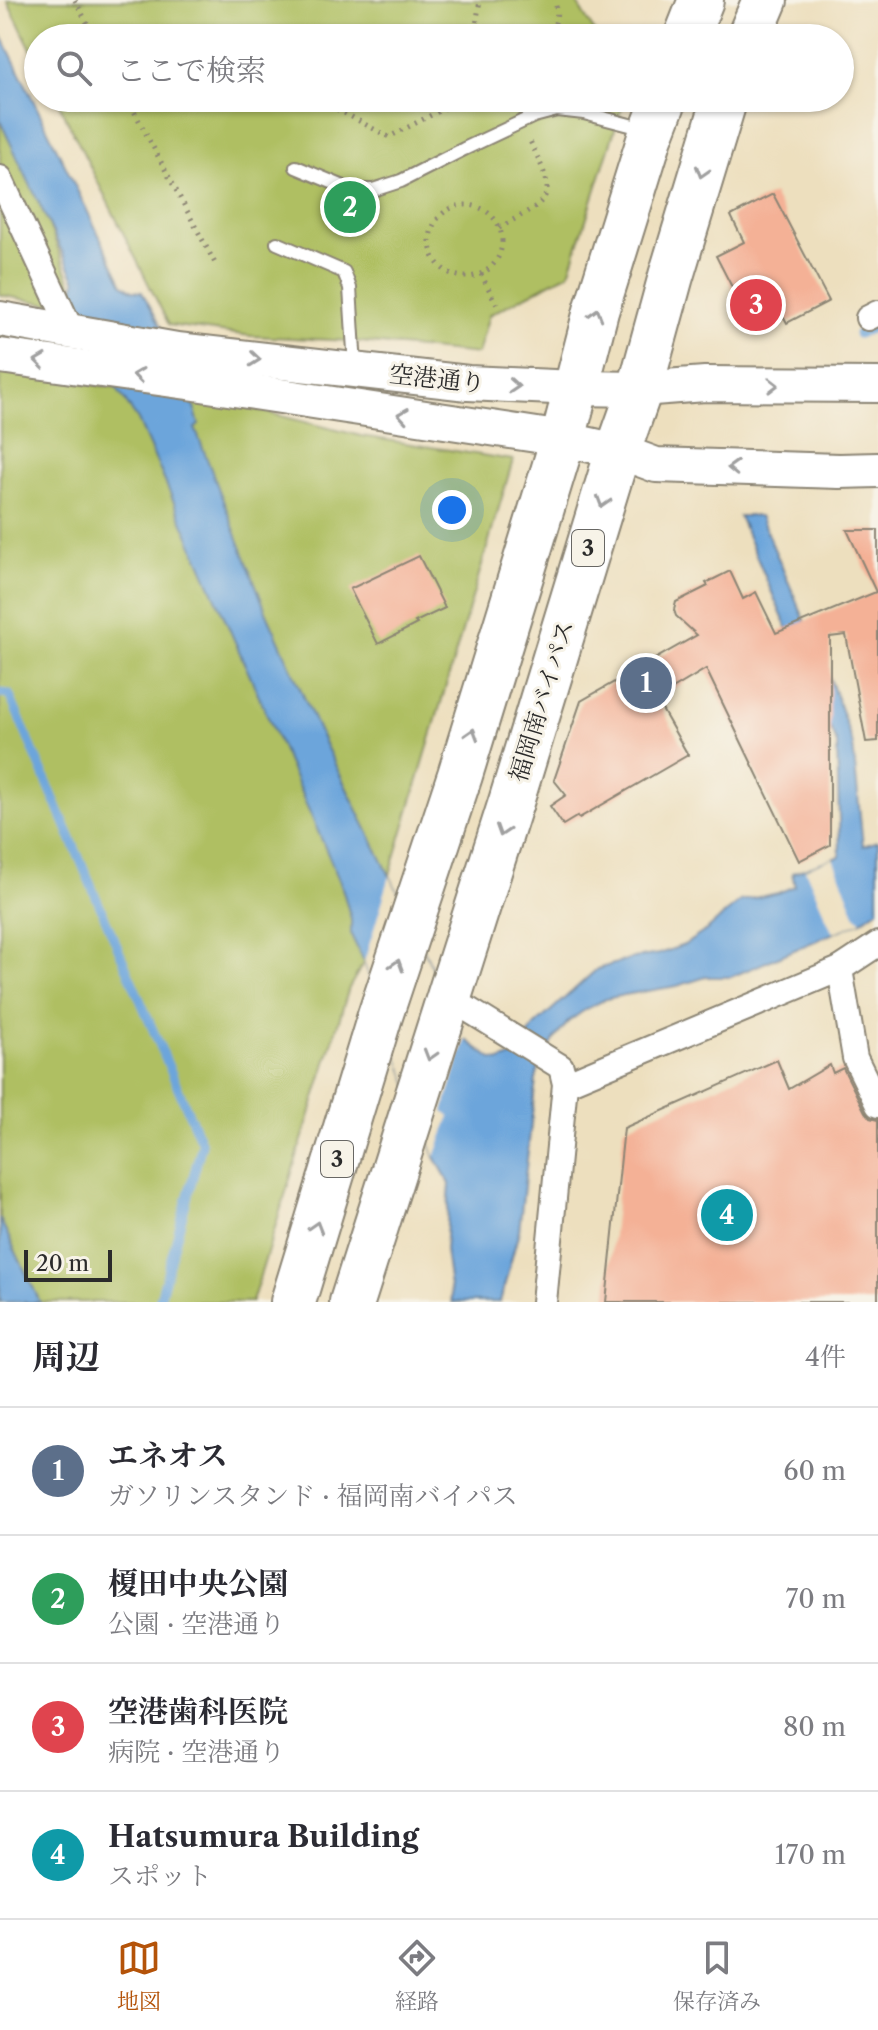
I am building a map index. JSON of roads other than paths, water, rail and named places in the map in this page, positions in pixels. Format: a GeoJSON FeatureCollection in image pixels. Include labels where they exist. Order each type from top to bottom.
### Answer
{"type":"FeatureCollection","features":[{"type":"Feature","properties":{"kind":"highway"},"geometry":{"type":"LineString","coordinates":[[692,24],[701,0]]}},
{"type":"Feature","properties":{"kind":"highway"},"geometry":{"type":"LineString","coordinates":[[755,24],[765,0]]}},
{"type":"Feature","properties":{"kind":"highway","name":"福岡南バイパス"},"geometry":{"type":"LineString","coordinates":[[352,1302],[640,389],[721,112]]}},
{"type":"Feature","properties":{"kind":"highway","name":"3"},"geometry":{"type":"LineString","coordinates":[[293,1302],[380,1016],[460,775],[563,439],[596,311],[659,115]]}},
{"type":"Feature","properties":{"kind":"street"},"geometry":{"type":"LineString","coordinates":[[0,178],[72,332]]}},
{"type":"Feature","properties":{"kind":"street","name":"空港通り"},"geometry":{"type":"LineString","coordinates":[[0,319],[177,350],[468,383],[640,389],[705,384],[878,385]]}},
{"type":"Feature","properties":{"kind":"street"},"geometry":{"type":"LineString","coordinates":[[0,356],[563,439],[618,451],[656,465],[878,470]]}},
{"type":"Feature","properties":{"kind":"street"},"geometry":{"type":"LineString","coordinates":[[565,1084],[840,969],[878,944]]}},
{"type":"Feature","properties":{"kind":"street"},"geometry":{"type":"LineString","coordinates":[[840,969],[855,1058],[878,1105]]}},
{"type":"Feature","properties":{"kind":"street"},"geometry":{"type":"LineString","coordinates":[[448,997],[561,1067],[565,1084],[544,1302]]}},
{"type":"Feature","properties":{"kind":"lane"},"geometry":{"type":"LineString","coordinates":[[296,167],[351,190],[373,190],[401,181],[534,116],[549,112]]}},
{"type":"Feature","properties":{"kind":"lane"},"geometry":{"type":"LineString","coordinates":[[575,112],[659,115]]}},
{"type":"Feature","properties":{"kind":"lane"},"geometry":{"type":"LineString","coordinates":[[277,243],[344,272],[350,288],[355,370]]}},
{"type":"Feature","properties":{"kind":"water"},"geometry":{"type":"Polygon","coordinates":[[[0,32],[24,81],[24,112],[39,112],[123,284],[133,291],[142,292],[175,356],[199,425],[195,428],[266,611],[323,740],[464,1038],[492,1059],[500,1061],[516,1055],[534,1026],[597,969],[684,945],[740,901],[795,886],[792,873],[840,856],[837,744],[739,516],[760,516],[831,681],[853,745],[863,846],[878,841],[878,909],[862,921],[731,977],[706,977],[677,986],[606,999],[568,1022],[554,1040],[536,1079],[519,1231],[500,1302],[452,1302],[445,1250],[450,1184],[435,1157],[364,962],[351,935],[351,919],[341,884],[138,420],[117,389],[73,294],[76,281],[0,121],[0,32]]]}},
{"type":"Feature","properties":{"kind":"water"},"geometry":{"type":"Polygon","coordinates":[[[0,1219],[40,1302],[0,1302],[0,1219]]]}},
{"type":"Feature","properties":{"kind":"waterway"},"geometry":{"type":"LineString","coordinates":[[858,334],[877,326]]}},
{"type":"Feature","properties":{"kind":"waterway"},"geometry":{"type":"LineString","coordinates":[[0,693],[9,694],[202,1144],[159,1302]]}},
{"type":"Feature","properties":{"kind":"place","name":"榎田中央公園"},"geometry":{"type":"Point","coordinates":[350,207]}},
{"type":"Feature","properties":{"kind":"place","name":"空港歯科医院"},"geometry":{"type":"Point","coordinates":[756,305]}},
{"type":"Feature","properties":{"kind":"place","name":"エネオス"},"geometry":{"type":"Point","coordinates":[646,683]}},
{"type":"Feature","properties":{"kind":"place","name":"Hatsumura Building"},"geometry":{"type":"Point","coordinates":[727,1215]}}]}
